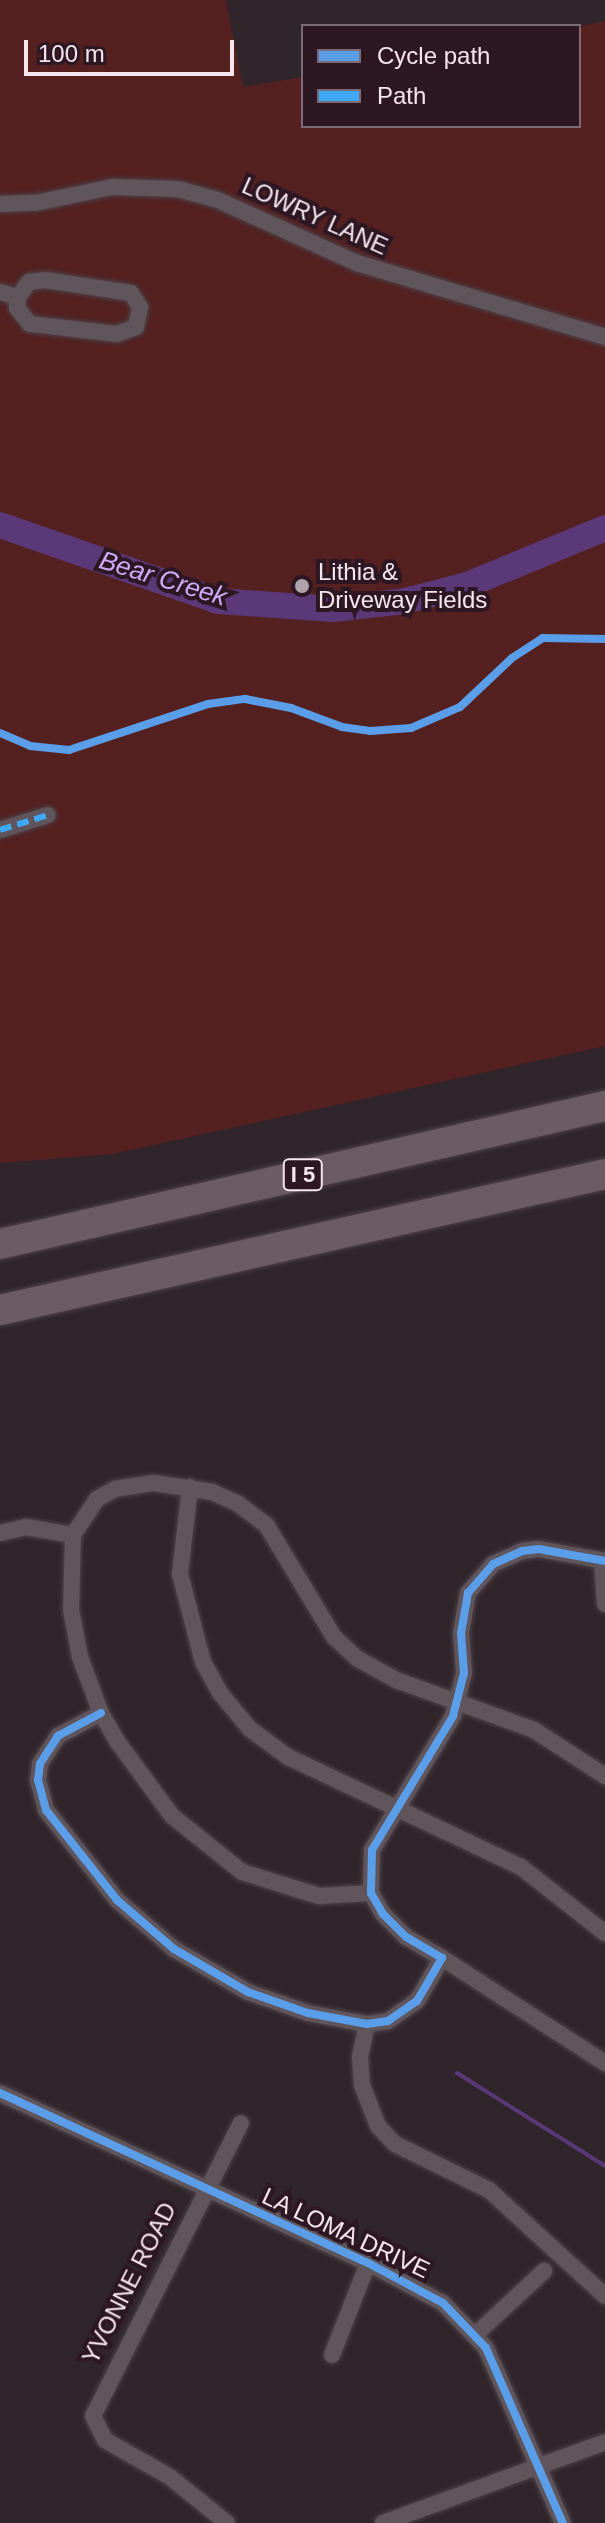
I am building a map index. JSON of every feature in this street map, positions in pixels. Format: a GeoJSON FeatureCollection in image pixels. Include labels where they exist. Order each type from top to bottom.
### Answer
{"type":"FeatureCollection","features":[{"type":"Feature","properties":{"kind":"highway","name":"I 5"},"geometry":{"type":"LineString","coordinates":[[0,1244],[605,1106]]}},
{"type":"Feature","properties":{"kind":"highway"},"geometry":{"type":"LineString","coordinates":[[0,1310],[605,1174]]}},
{"type":"Feature","properties":{"kind":"street","name":"LOWRY LANE"},"geometry":{"type":"LineString","coordinates":[[0,204],[35,203],[112,187],[178,189],[218,200],[370,268],[605,337]]}},
{"type":"Feature","properties":{"kind":"street"},"geometry":{"type":"LineString","coordinates":[[45,280],[126,291],[139,301],[139,321],[123,334],[44,327],[22,316],[18,297],[29,282],[45,280]]}},
{"type":"Feature","properties":{"kind":"street"},"geometry":{"type":"LineString","coordinates":[[0,292],[18,297]]}},
{"type":"Feature","properties":{"kind":"street"},"geometry":{"type":"LineString","coordinates":[[0,830],[48,815]]}},
{"type":"Feature","properties":{"kind":"street"},"geometry":{"type":"LineString","coordinates":[[371,1893],[319,1896],[281,1888],[217,1857],[172,1816],[101,1713],[73,1622],[73,1535],[97,1499],[115,1489],[154,1483],[190,1487],[237,1503],[267,1526],[334,1637],[358,1659],[396,1680],[534,1730],[605,1776]]}},
{"type":"Feature","properties":{"kind":"street"},"geometry":{"type":"LineString","coordinates":[[190,1487],[180,1574],[203,1662],[220,1693],[250,1729],[288,1757],[521,1867],[605,1933]]}},
{"type":"Feature","properties":{"kind":"street"},"geometry":{"type":"LineString","coordinates":[[0,1533],[26,1527],[73,1535]]}},
{"type":"Feature","properties":{"kind":"street"},"geometry":{"type":"LineString","coordinates":[[605,1604],[603,1561],[539,1549],[507,1556],[483,1573],[463,1613],[464,1673],[458,1700],[445,1732],[396,1806],[372,1850],[371,1893],[390,1925],[605,2063]]}},
{"type":"Feature","properties":{"kind":"street"},"geometry":{"type":"LineString","coordinates":[[101,1713],[58,1736],[40,1764],[40,1798],[66,1838],[117,1900],[174,1949],[270,2001],[367,2024],[405,2013],[442,1958]]}},
{"type":"Feature","properties":{"kind":"street"},"geometry":{"type":"LineString","coordinates":[[367,2024],[360,2057],[362,2085],[378,2126],[395,2144],[489,2190],[527,2220],[570,2269],[605,2296]]}},
{"type":"Feature","properties":{"kind":"street","name":"LA LOMA DRIVE"},"geometry":{"type":"LineString","coordinates":[[0,2093],[424,2290],[476,2334],[539,2464],[563,2523]]}},
{"type":"Feature","properties":{"kind":"street","name":"YVONNE ROAD"},"geometry":{"type":"LineString","coordinates":[[227,2523],[170,2477],[105,2440],[94,2425],[100,2394],[241,2123]]}},
{"type":"Feature","properties":{"kind":"street"},"geometry":{"type":"LineString","coordinates":[[332,2355],[368,2263]]}},
{"type":"Feature","properties":{"kind":"street"},"geometry":{"type":"LineString","coordinates":[[476,2334],[544,2271]]}},
{"type":"Feature","properties":{"kind":"street"},"geometry":{"type":"LineString","coordinates":[[383,2523],[605,2442]]}},
{"type":"Feature","properties":{"kind":"shaded area","name":"Lithia & Driveway Fields"},"geometry":{"type":"Polygon","coordinates":[[[0,0],[226,0],[243,87],[301,77],[301,128],[581,128],[581,26],[605,21],[605,1046],[113,1154],[0,1163],[0,0]]]}},
{"type":"Feature","properties":{"kind":"waterway","name":"Bear Creek"},"geometry":{"type":"LineString","coordinates":[[0,525],[218,601],[333,609],[405,601],[467,585],[605,528]]}},
{"type":"Feature","properties":{"kind":"waterway"},"geometry":{"type":"LineString","coordinates":[[457,2073],[605,2166]]}},
{"type":"Feature","properties":{"kind":"marked path"},"geometry":{"type":"LineString","coordinates":[[0,830],[48,815]]}},
{"type":"Feature","properties":{"kind":"cycle path"},"geometry":{"type":"LineString","coordinates":[[0,733],[30,746],[69,750],[208,704],[245,699],[291,708],[342,727],[370,731],[411,728],[460,707],[512,658],[543,638],[605,639]]}},
{"type":"Feature","properties":{"kind":"cycle path"},"geometry":{"type":"LineString","coordinates":[[101,1713],[58,1736],[40,1764],[38,1780],[46,1810],[117,1900],[174,1949],[248,1992],[308,2013],[367,2024],[388,2021],[417,2001],[442,1958],[406,1937],[383,1914],[371,1893],[372,1850],[453,1716],[464,1673],[461,1633],[468,1593],[493,1564],[522,1551],[539,1549],[605,1561]]}},
{"type":"Feature","properties":{"kind":"cycle path"},"geometry":{"type":"LineString","coordinates":[[0,2093],[368,2263],[443,2303],[486,2348],[563,2523]]}},
{"type":"Feature","properties":{"kind":"place","name":"Lithia & Driveway Fields"},"geometry":{"type":"Point","coordinates":[302,586]}}]}
